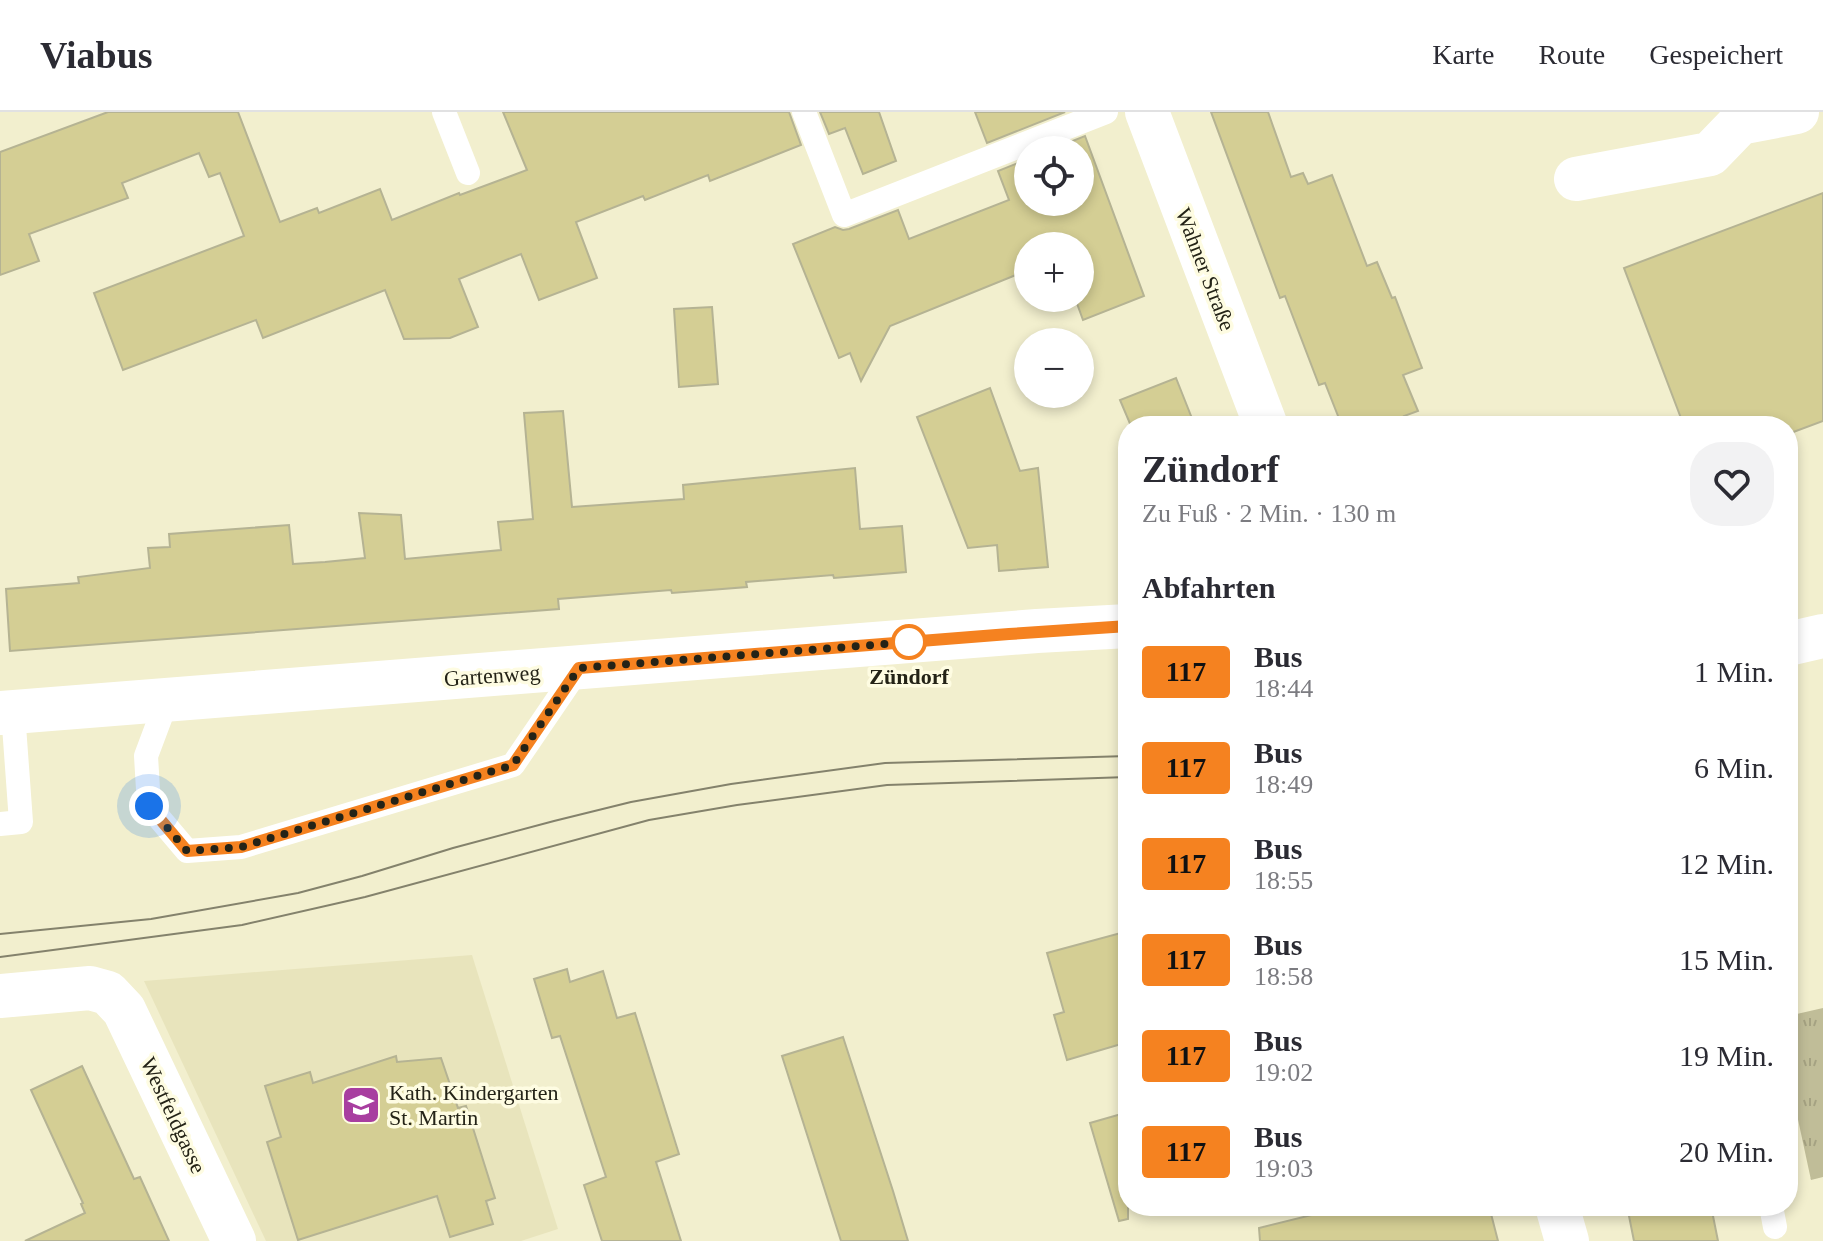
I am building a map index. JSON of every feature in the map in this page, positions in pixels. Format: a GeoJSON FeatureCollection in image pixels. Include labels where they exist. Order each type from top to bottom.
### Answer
{"type":"FeatureCollection","features":[{"type":"Feature","properties":{"kind":"street","name":"Wahner Straße"},"geometry":{"type":"LineString","coordinates":[[1147,112],[1262,416]]}},
{"type":"Feature","properties":{"kind":"street"},"geometry":{"type":"LineString","coordinates":[[1576,179],[1710,154],[1740,123],[1797,112]]}},
{"type":"Feature","properties":{"kind":"street","name":"Gartenweg"},"geometry":{"type":"LineString","coordinates":[[7,712],[1118,627]]}},
{"type":"Feature","properties":{"kind":"street"},"geometry":{"type":"LineString","coordinates":[[1798,642],[1823,636]]}},
{"type":"Feature","properties":{"kind":"street","name":"Westfeldgasse"},"geometry":{"type":"LineString","coordinates":[[0,996],[90,988],[108,993],[124,1010],[234,1241]]}},
{"type":"Feature","properties":{"kind":"street"},"geometry":{"type":"LineString","coordinates":[[1560,1216],[1567,1241]]}},
{"type":"Feature","properties":{"kind":"lane"},"geometry":{"type":"LineString","coordinates":[[444,112],[468,173]]}},
{"type":"Feature","properties":{"kind":"lane"},"geometry":{"type":"LineString","coordinates":[[804,112],[844,215],[1106,112]]}},
{"type":"Feature","properties":{"kind":"lane"},"geometry":{"type":"LineString","coordinates":[[167,700],[146,756],[149,806],[187,851],[241,847],[513,765],[579,668]]}},
{"type":"Feature","properties":{"kind":"lane"},"geometry":{"type":"LineString","coordinates":[[0,824],[21,822],[7,712]]}},
{"type":"Feature","properties":{"kind":"shaded area","name":"Kath. Kindergarten St. Martin"},"geometry":{"type":"Polygon","coordinates":[[[472,955],[558,1229],[521,1241],[266,1241],[144,981],[472,955]]]}},
{"type":"Feature","properties":{"kind":"green space"},"geometry":{"type":"Polygon","coordinates":[[[1823,1008],[1823,1177],[1811,1180],[1798,1120],[1798,1014],[1823,1008]]]}},
{"type":"Feature","properties":{"kind":"building"},"geometry":{"type":"Polygon","coordinates":[[[108,112],[238,112],[280,222],[317,208],[319,213],[380,189],[392,220],[527,170],[503,112],[789,112],[801,145],[710,181],[708,175],[645,200],[643,196],[576,222],[597,278],[539,300],[521,254],[459,279],[478,327],[450,338],[404,339],[385,290],[263,338],[256,320],[123,370],[94,293],[244,236],[220,173],[209,177],[199,153],[122,183],[128,198],[29,234],[39,261],[0,275],[0,152],[108,112]]]}},
{"type":"Feature","properties":{"kind":"building"},"geometry":{"type":"Polygon","coordinates":[[[820,112],[879,112],[896,161],[863,174],[845,128],[829,134],[820,112]]]}},
{"type":"Feature","properties":{"kind":"building"},"geometry":{"type":"Polygon","coordinates":[[[975,112],[1065,112],[987,143],[975,112]]]}},
{"type":"Feature","properties":{"kind":"building"},"geometry":{"type":"Polygon","coordinates":[[[1211,112],[1268,112],[1291,177],[1303,173],[1308,184],[1332,175],[1367,266],[1377,262],[1392,298],[1395,297],[1422,368],[1403,375],[1418,411],[1404,416],[1338,416],[1325,383],[1319,385],[1285,296],[1280,298],[1211,112]]]}},
{"type":"Feature","properties":{"kind":"building"},"geometry":{"type":"Polygon","coordinates":[[[1094,160],[1144,296],[1083,320],[1080,312],[1094,312],[1094,232],[1014,232],[1014,276],[890,326],[861,381],[850,353],[839,358],[793,244],[835,227],[849,229],[898,210],[909,239],[1009,200],[998,171],[1014,165],[1014,216],[1094,216],[1094,160]]]}},
{"type":"Feature","properties":{"kind":"building"},"geometry":{"type":"Polygon","coordinates":[[[1823,193],[1823,421],[1798,430],[1798,416],[1680,416],[1624,268],[1823,193]]]}},
{"type":"Feature","properties":{"kind":"building"},"geometry":{"type":"Polygon","coordinates":[[[712,307],[718,384],[679,387],[674,309],[712,307]]]}},
{"type":"Feature","properties":{"kind":"building"},"geometry":{"type":"Polygon","coordinates":[[[1176,378],[1191,416],[1127,416],[1120,400],[1176,378]]]}},
{"type":"Feature","properties":{"kind":"building"},"geometry":{"type":"Polygon","coordinates":[[[990,388],[1020,471],[1038,468],[1048,567],[999,571],[997,545],[968,548],[917,417],[990,388]]]}},
{"type":"Feature","properties":{"kind":"building"},"geometry":{"type":"Polygon","coordinates":[[[563,411],[572,507],[684,499],[683,485],[855,468],[860,529],[902,526],[906,572],[746,582],[747,587],[672,593],[671,590],[558,599],[559,609],[10,651],[6,589],[79,583],[78,577],[150,568],[148,548],[170,547],[169,534],[289,525],[293,564],[325,562],[365,558],[359,513],[401,515],[405,559],[501,550],[498,522],[533,519],[524,413],[563,411]]]}},
{"type":"Feature","properties":{"kind":"building"},"geometry":{"type":"Polygon","coordinates":[[[1118,934],[1118,1045],[1067,1060],[1054,1015],[1064,1012],[1047,953],[1118,934]]]}},
{"type":"Feature","properties":{"kind":"building"},"geometry":{"type":"Polygon","coordinates":[[[567,969],[570,982],[603,971],[617,1018],[635,1013],[679,1154],[656,1162],[681,1241],[602,1241],[584,1185],[606,1177],[560,1036],[552,1038],[534,979],[567,969]]]}},
{"type":"Feature","properties":{"kind":"building"},"geometry":{"type":"Polygon","coordinates":[[[843,1037],[908,1241],[841,1241],[782,1056],[843,1037]]]}},
{"type":"Feature","properties":{"kind":"building"},"geometry":{"type":"Polygon","coordinates":[[[396,1056],[397,1062],[441,1058],[458,1108],[466,1106],[495,1198],[486,1201],[493,1224],[450,1237],[437,1196],[298,1240],[267,1142],[281,1137],[265,1086],[310,1072],[313,1083],[396,1056]]]}},
{"type":"Feature","properties":{"kind":"building"},"geometry":{"type":"Polygon","coordinates":[[[82,1066],[134,1179],[140,1177],[169,1241],[25,1241],[85,1213],[31,1090],[82,1066]]]}},
{"type":"Feature","properties":{"kind":"building"},"geometry":{"type":"Polygon","coordinates":[[[1118,1115],[1118,1216],[1128,1216],[1128,1219],[1119,1221],[1090,1123],[1118,1115]]]}},
{"type":"Feature","properties":{"kind":"building"},"geometry":{"type":"Polygon","coordinates":[[[1308,1216],[1492,1216],[1498,1241],[1260,1241],[1259,1228],[1308,1216]]]}},
{"type":"Feature","properties":{"kind":"building"},"geometry":{"type":"Polygon","coordinates":[[[1629,1216],[1713,1216],[1718,1241],[1634,1241],[1629,1216]]]}},
{"type":"Feature","properties":{"kind":"tram line"},"geometry":{"type":"LineString","coordinates":[[0,934],[151,919],[298,893],[554,821],[631,802],[731,784],[885,763],[1118,756]]}},
{"type":"Feature","properties":{"kind":"tram line"},"geometry":{"type":"LineString","coordinates":[[0,957],[242,925],[365,897],[649,820],[737,805],[887,785],[1118,777]]}},
{"type":"Feature","properties":{"kind":"bus line","name":"117"},"geometry":{"type":"LineString","coordinates":[[149,806],[187,851],[241,847],[513,765],[579,668],[1118,627]]}},
{"type":"Feature","properties":{"kind":"place","name":"Zündorf"},"geometry":{"type":"Point","coordinates":[909,642]}},
{"type":"Feature","properties":{"kind":"place","name":"Kath. Kindergarten St. Martin"},"geometry":{"type":"Point","coordinates":[361,1105]}},
{"type":"Feature","properties":{"kind":"route"},"geometry":{"type":"LineString","coordinates":[[149,806],[187,851],[241,847],[513,765],[579,668],[923,641],[909,642]]}}]}
